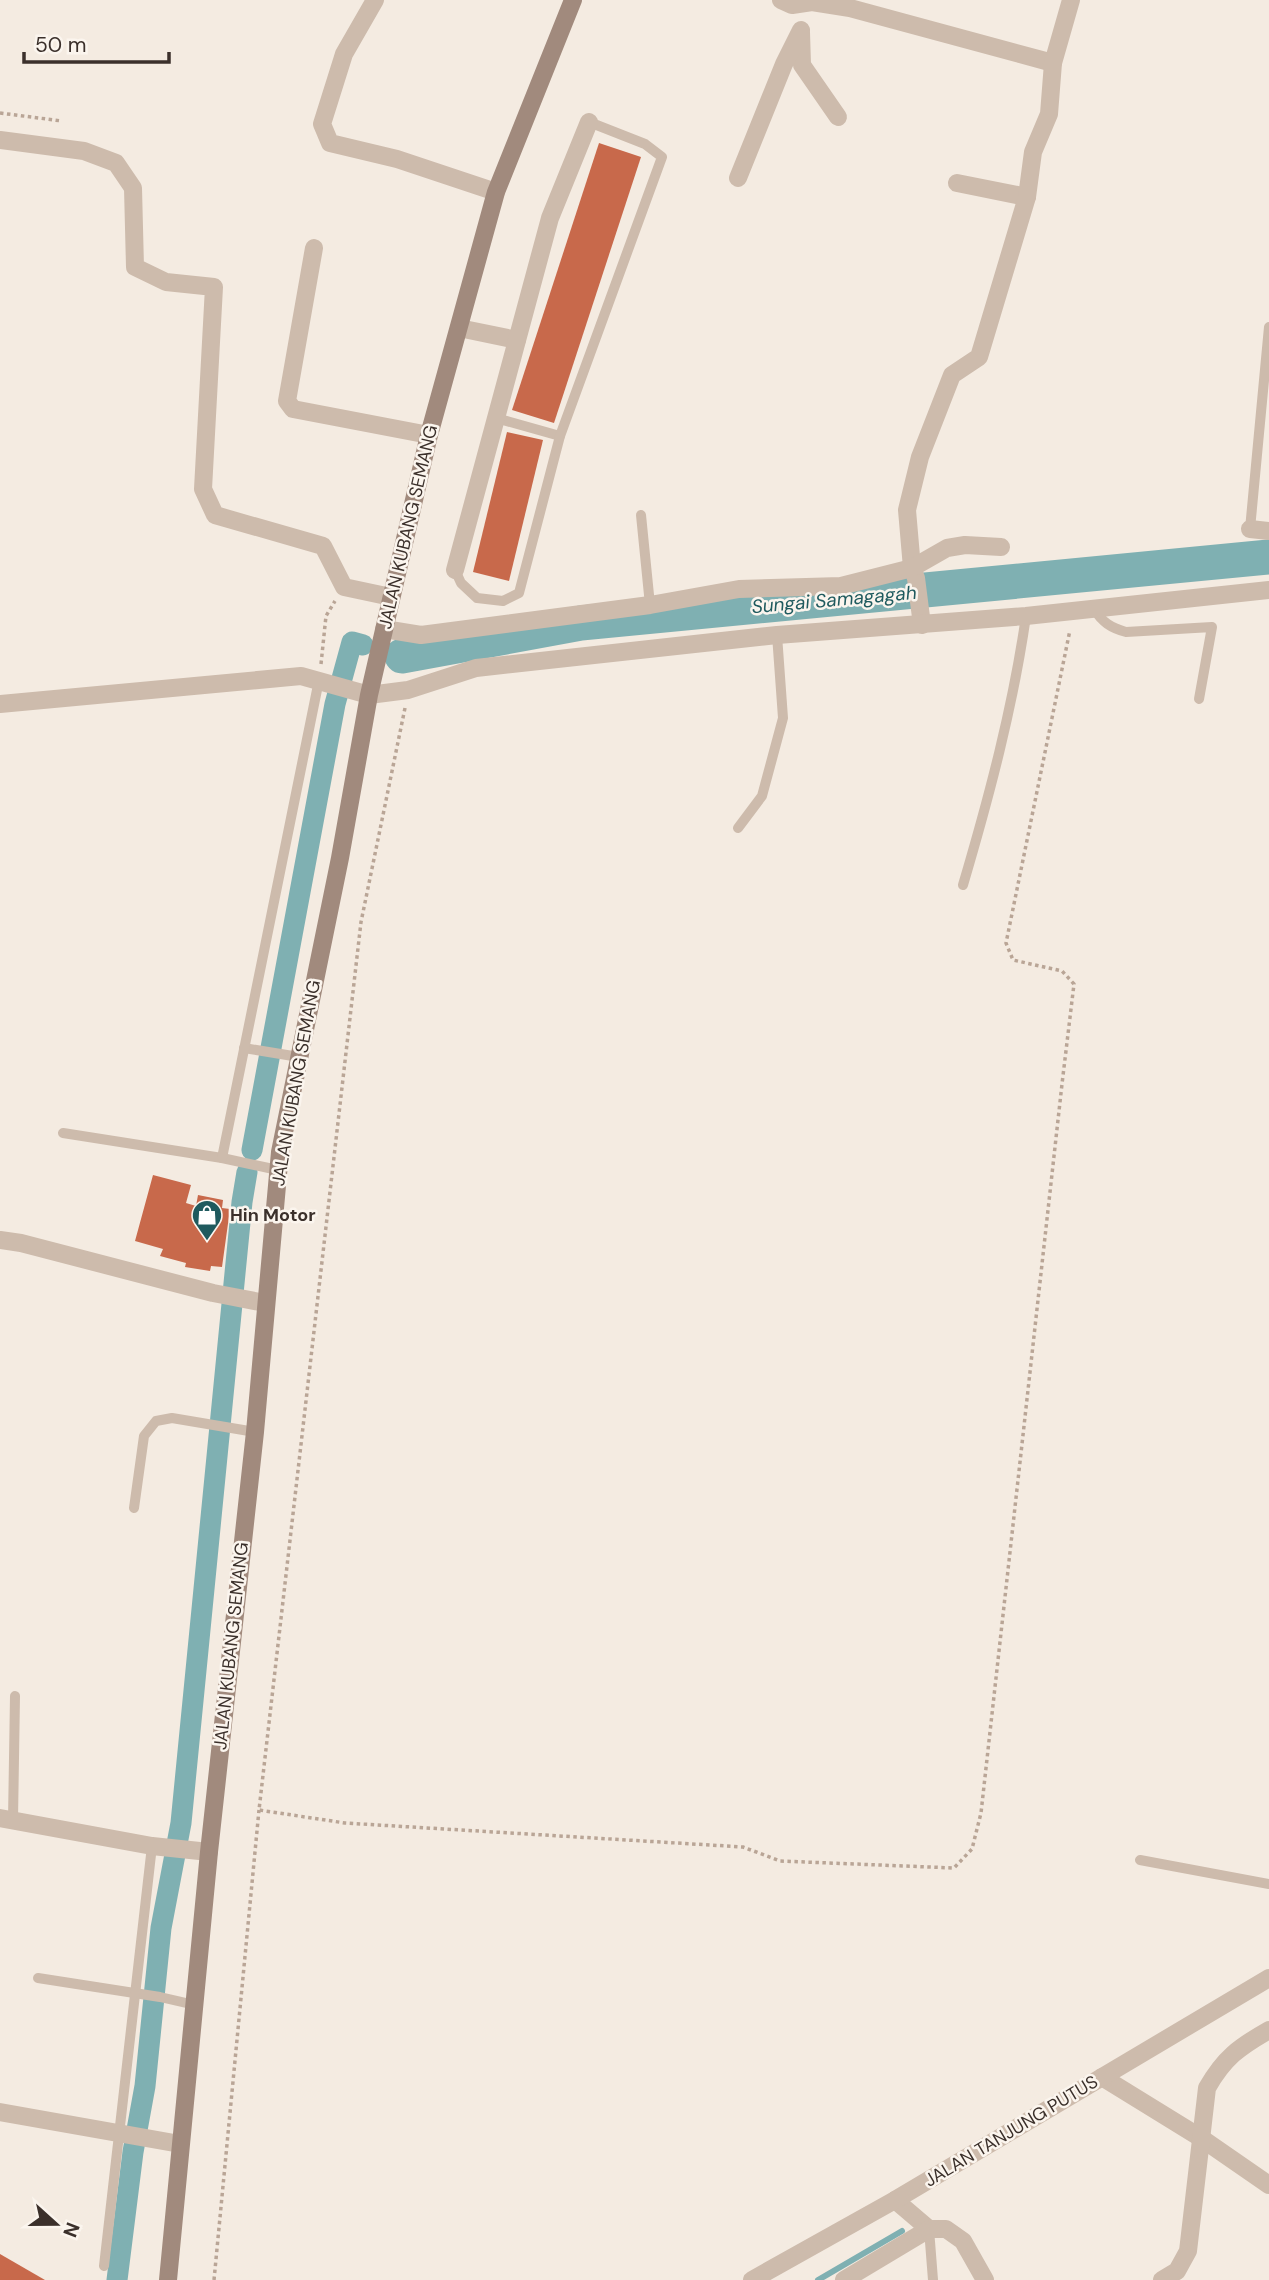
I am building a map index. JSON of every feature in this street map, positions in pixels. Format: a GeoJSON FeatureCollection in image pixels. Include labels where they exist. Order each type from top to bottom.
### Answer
{"type":"FeatureCollection","features":[{"type":"Feature","properties":{"kind":"main road","name":"JALAN KUBANG SEMANG"},"geometry":{"type":"LineString","coordinates":[[168,2280],[209,1852],[255,1432],[279,1152],[340,858],[362,693],[384,629],[429,435],[496,192],[573,0]]}},
{"type":"Feature","properties":{"kind":"street"},"geometry":{"type":"LineString","coordinates":[[375,0],[344,54],[322,124],[330,142],[397,159],[496,192]]}},
{"type":"Feature","properties":{"kind":"street"},"geometry":{"type":"LineString","coordinates":[[780,0],[792,5],[812,2],[850,8],[1053,63]]}},
{"type":"Feature","properties":{"kind":"street"},"geometry":{"type":"LineString","coordinates":[[921,619],[907,510],[919,457],[953,375],[979,357],[1027,197],[1033,152],[1049,114],[1053,63],[1072,0]]}},
{"type":"Feature","properties":{"kind":"street"},"geometry":{"type":"LineString","coordinates":[[738,178],[812,2]]}},
{"type":"Feature","properties":{"kind":"street"},"geometry":{"type":"LineString","coordinates":[[801,30],[802,65],[838,117]]}},
{"type":"Feature","properties":{"kind":"street"},"geometry":{"type":"LineString","coordinates":[[455,570],[550,218],[589,122]]}},
{"type":"Feature","properties":{"kind":"street"},"geometry":{"type":"LineString","coordinates":[[0,141],[84,151],[116,163],[133,188],[135,267],[166,282],[215,287],[203,489],[215,515],[323,545],[344,587],[391,597]]}},
{"type":"Feature","properties":{"kind":"street"},"geometry":{"type":"LineString","coordinates":[[957,183],[1027,197]]}},
{"type":"Feature","properties":{"kind":"street"},"geometry":{"type":"LineString","coordinates":[[314,248],[287,401],[293,409],[429,435]]}},
{"type":"Feature","properties":{"kind":"street"},"geometry":{"type":"LineString","coordinates":[[458,328],[517,340]]}},
{"type":"Feature","properties":{"kind":"street"},"geometry":{"type":"LineString","coordinates":[[1250,530],[1269,531]]}},
{"type":"Feature","properties":{"kind":"street"},"geometry":{"type":"LineString","coordinates":[[384,629],[421,635],[650,605],[739,589],[841,586],[914,573],[947,548],[965,545],[1001,547]]}},
{"type":"Feature","properties":{"kind":"street"},"geometry":{"type":"LineString","coordinates":[[0,704],[301,676],[362,693],[408,690],[476,668],[921,619],[1026,616],[1269,590]]}},
{"type":"Feature","properties":{"kind":"street"},"geometry":{"type":"LineString","coordinates":[[0,1240],[21,1243],[213,1293],[265,1303]]}},
{"type":"Feature","properties":{"kind":"street"},"geometry":{"type":"LineString","coordinates":[[7,1819],[165,1847],[209,1852]]}},
{"type":"Feature","properties":{"kind":"street","name":"JALAN TANJUNG PUTUS"},"geometry":{"type":"LineString","coordinates":[[752,2280],[895,2200],[1269,1978]]}},
{"type":"Feature","properties":{"kind":"street"},"geometry":{"type":"LineString","coordinates":[[1162,2280],[1177,2271],[1188,2251],[1207,2088],[1220,2065],[1248,2042],[1269,2030]]}},
{"type":"Feature","properties":{"kind":"street"},"geometry":{"type":"LineString","coordinates":[[1102,2077],[1200,2137],[1269,2185]]}},
{"type":"Feature","properties":{"kind":"street"},"geometry":{"type":"LineString","coordinates":[[0,2112],[180,2144]]}},
{"type":"Feature","properties":{"kind":"street"},"geometry":{"type":"LineString","coordinates":[[895,2200],[929,2229]]}},
{"type":"Feature","properties":{"kind":"street"},"geometry":{"type":"LineString","coordinates":[[844,2280],[929,2229],[946,2229],[963,2241],[985,2280]]}},
{"type":"Feature","properties":{"kind":"lane"},"geometry":{"type":"LineString","coordinates":[[455,570],[461,583],[478,598],[503,601],[519,593],[560,436],[662,157],[645,144],[589,122]]}},
{"type":"Feature","properties":{"kind":"lane"},"geometry":{"type":"LineString","coordinates":[[1250,530],[1269,327]]}},
{"type":"Feature","properties":{"kind":"lane"},"geometry":{"type":"LineString","coordinates":[[496,418],[560,436]]}},
{"type":"Feature","properties":{"kind":"lane"},"geometry":{"type":"LineString","coordinates":[[641,515],[650,605]]}},
{"type":"Feature","properties":{"kind":"lane"},"geometry":{"type":"LineString","coordinates":[[1094,609],[1100,619],[1115,629],[1126,632],[1212,627],[1199,699]]}},
{"type":"Feature","properties":{"kind":"lane"},"geometry":{"type":"LineString","coordinates":[[963,885],[1017,675],[1026,616]]}},
{"type":"Feature","properties":{"kind":"lane"},"geometry":{"type":"LineString","coordinates":[[738,828],[762,796],[783,718],[778,635]]}},
{"type":"Feature","properties":{"kind":"lane"},"geometry":{"type":"LineString","coordinates":[[222,1158],[244,1048],[327,682]]}},
{"type":"Feature","properties":{"kind":"lane"},"geometry":{"type":"LineString","coordinates":[[244,1048],[299,1057]]}},
{"type":"Feature","properties":{"kind":"lane"},"geometry":{"type":"LineString","coordinates":[[63,1133],[222,1158],[278,1170]]}},
{"type":"Feature","properties":{"kind":"lane"},"geometry":{"type":"LineString","coordinates":[[134,1508],[144,1436],[156,1421],[172,1419],[255,1432]]}},
{"type":"Feature","properties":{"kind":"lane"},"geometry":{"type":"LineString","coordinates":[[7,1819],[15,1696]]}},
{"type":"Feature","properties":{"kind":"lane"},"geometry":{"type":"LineString","coordinates":[[104,2266],[132,2135],[140,1994],[165,1847]]}},
{"type":"Feature","properties":{"kind":"lane"},"geometry":{"type":"LineString","coordinates":[[1140,1860],[1269,1884]]}},
{"type":"Feature","properties":{"kind":"lane"},"geometry":{"type":"LineString","coordinates":[[38,1979],[160,1997],[195,2005]]}},
{"type":"Feature","properties":{"kind":"lane"},"geometry":{"type":"LineString","coordinates":[[929,2229],[933,2280]]}},
{"type":"Feature","properties":{"kind":"path"},"geometry":{"type":"LineString","coordinates":[[0,113],[62,121]]}},
{"type":"Feature","properties":{"kind":"path"},"geometry":{"type":"LineString","coordinates":[[327,682],[326,616],[344,587]]}},
{"type":"Feature","properties":{"kind":"path"},"geometry":{"type":"LineString","coordinates":[[260,1810],[345,1823],[743,1847],[780,1861],[954,1868],[972,1849],[981,1813],[1074,984],[1062,971],[1013,960],[1006,943],[1074,611]]}},
{"type":"Feature","properties":{"kind":"path"},"geometry":{"type":"LineString","coordinates":[[214,2280],[260,1810],[360,922],[397,754],[408,690]]}},
{"type":"Feature","properties":{"kind":"building"},"geometry":{"type":"Polygon","coordinates":[[[599,143],[641,157],[554,423],[512,410],[599,143]]]}},
{"type":"Feature","properties":{"kind":"building"},"geometry":{"type":"Polygon","coordinates":[[[507,432],[543,440],[509,581],[473,572],[507,432]]]}},
{"type":"Feature","properties":{"kind":"building"},"geometry":{"type":"Polygon","coordinates":[[[153,1175],[191,1185],[186,1203],[196,1206],[198,1195],[223,1200],[222,1208],[230,1209],[222,1267],[211,1266],[210,1271],[185,1267],[186,1263],[160,1256],[163,1249],[135,1241],[153,1175]]]}},
{"type":"Feature","properties":{"kind":"building"},"geometry":{"type":"Polygon","coordinates":[[[0,2254],[45,2280],[0,2280],[0,2254]]]}},
{"type":"Feature","properties":{"kind":"waterway","name":"Sungai Samagagah"},"geometry":{"type":"LineString","coordinates":[[402,656],[581,623],[1269,557]]}},
{"type":"Feature","properties":{"kind":"waterway"},"geometry":{"type":"LineString","coordinates":[[252,1150],[335,704],[352,642],[363,645]]}},
{"type":"Feature","properties":{"kind":"waterway"},"geometry":{"type":"LineString","coordinates":[[117,2280],[133,2152],[145,2086],[161,1928],[181,1823],[247,1172]]}},
{"type":"Feature","properties":{"kind":"waterway"},"geometry":{"type":"LineString","coordinates":[[818,2280],[902,2231]]}},
{"type":"Feature","properties":{"kind":"place","name":"Hin Motor"},"geometry":{"type":"Point","coordinates":[207,1242]}}]}
